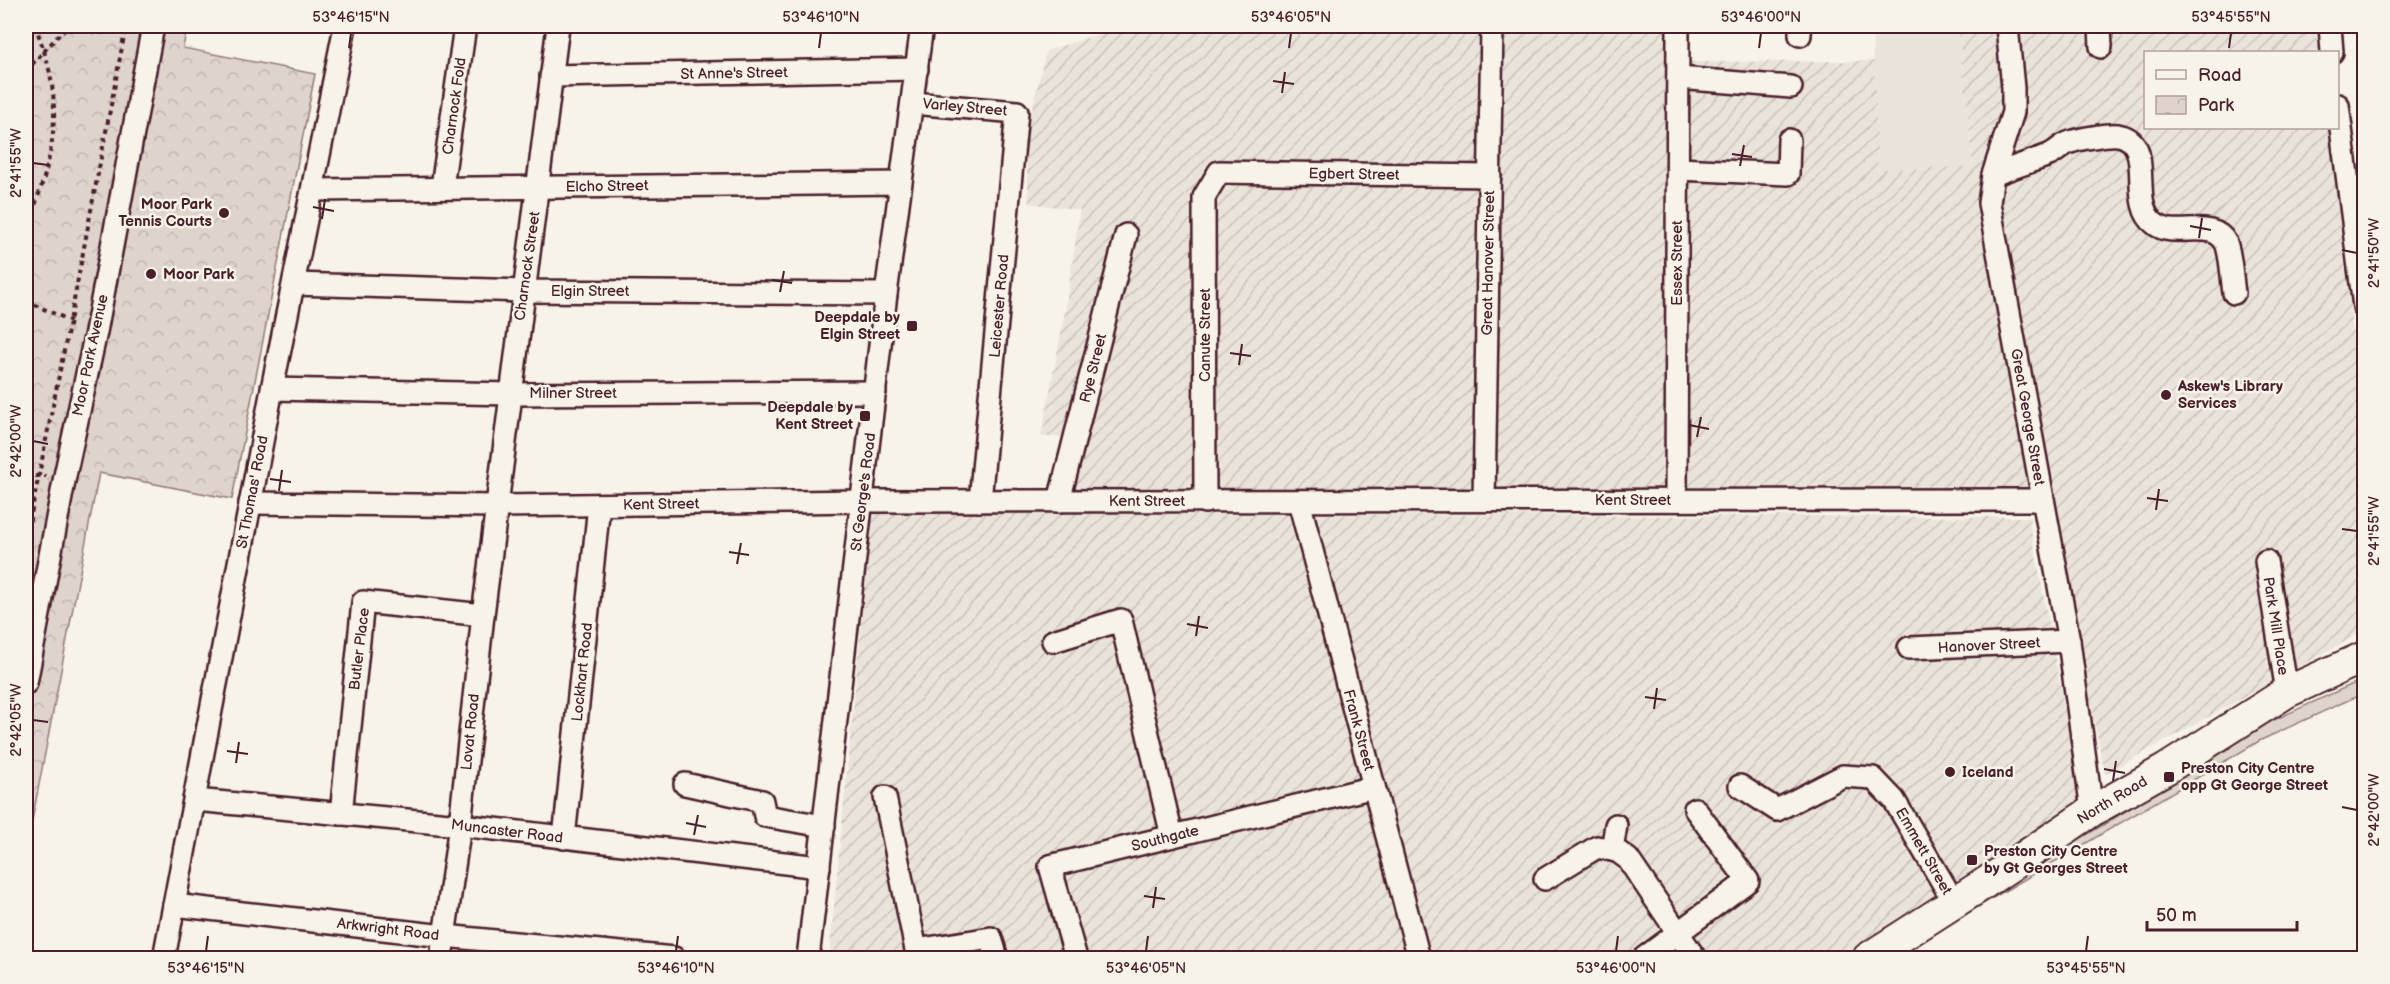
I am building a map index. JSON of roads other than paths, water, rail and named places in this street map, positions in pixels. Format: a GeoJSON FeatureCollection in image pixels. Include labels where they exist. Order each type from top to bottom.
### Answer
{"type":"FeatureCollection","features":[{"type":"Feature","properties":{"kind":"highway","name":"North Road"},"geometry":{"type":"LineString","coordinates":[[1868,958],[2092,811],[2166,769],[2287,692],[2364,657]]}},
{"type":"Feature","properties":{"kind":"street","name":"Moor Park Avenue"},"geometry":{"type":"LineString","coordinates":[[26,683],[65,476],[96,332],[153,26]]}},
{"type":"Feature","properties":{"kind":"street","name":"St Thomas' Road"},"geometry":{"type":"LineString","coordinates":[[164,958],[272,389],[314,190],[345,26]]}},
{"type":"Feature","properties":{"kind":"street","name":"Charnock Fold"},"geometry":{"type":"LineString","coordinates":[[442,187],[465,26]]}},
{"type":"Feature","properties":{"kind":"street","name":"Charnock Street"},"geometry":{"type":"LineString","coordinates":[[498,506],[520,315],[558,26]]}},
{"type":"Feature","properties":{"kind":"street","name":"St George's Road"},"geometry":{"type":"LineString","coordinates":[[808,958],[886,294],[922,26]]}},
{"type":"Feature","properties":{"kind":"street","name":"Great Hanover Street"},"geometry":{"type":"LineString","coordinates":[[1484,500],[1492,26]]}},
{"type":"Feature","properties":{"kind":"street","name":"Essex Street"},"geometry":{"type":"LineString","coordinates":[[1676,500],[1678,26]]}},
{"type":"Feature","properties":{"kind":"street","name":"Great George Street"},"geometry":{"type":"LineString","coordinates":[[2007,26],[2013,112],[1993,175],[1989,203],[2068,641],[2092,811]]}},
{"type":"Feature","properties":{"kind":"street"},"geometry":{"type":"LineString","coordinates":[[2100,26],[2101,47]]}},
{"type":"Feature","properties":{"kind":"street"},"geometry":{"type":"LineString","coordinates":[[2330,26],[2332,51]]}},
{"type":"Feature","properties":{"kind":"street","name":"St Anne's Street"},"geometry":{"type":"LineString","coordinates":[[551,76],[917,69]]}},
{"type":"Feature","properties":{"kind":"street"},"geometry":{"type":"LineString","coordinates":[[1678,78],[1791,87]]}},
{"type":"Feature","properties":{"kind":"street","name":"Varley Street"},"geometry":{"type":"LineString","coordinates":[[912,103],[1017,112]]}},
{"type":"Feature","properties":{"kind":"street","name":"Leicester Road"},"geometry":{"type":"LineString","coordinates":[[981,501],[1017,112]]}},
{"type":"Feature","properties":{"kind":"street"},"geometry":{"type":"LineString","coordinates":[[2339,120],[2364,307]]}},
{"type":"Feature","properties":{"kind":"street"},"geometry":{"type":"LineString","coordinates":[[1993,175],[2052,154],[2069,143],[2114,134],[2126,137],[2133,141],[2138,150],[2146,215],[2158,227],[2166,230],[2175,232],[2211,230],[2219,236],[2226,244],[2234,293]]}},
{"type":"Feature","properties":{"kind":"street"},"geometry":{"type":"LineString","coordinates":[[1678,169],[1788,174],[1789,140]]}},
{"type":"Feature","properties":{"kind":"street","name":"Egbert Street"},"geometry":{"type":"LineString","coordinates":[[1219,172],[1490,176]]}},
{"type":"Feature","properties":{"kind":"street","name":"Canute Street"},"geometry":{"type":"LineString","coordinates":[[1205,502],[1204,196],[1219,172]]}},
{"type":"Feature","properties":{"kind":"street","name":"Elcho Street"},"geometry":{"type":"LineString","coordinates":[[314,190],[900,183]]}},
{"type":"Feature","properties":{"kind":"street","name":"Rye Street"},"geometry":{"type":"LineString","coordinates":[[1059,501],[1126,235]]}},
{"type":"Feature","properties":{"kind":"street","name":"Elgin Street"},"geometry":{"type":"LineString","coordinates":[[294,284],[524,291],[886,294]]}},
{"type":"Feature","properties":{"kind":"street","name":"Milner Street"},"geometry":{"type":"LineString","coordinates":[[272,389],[512,394],[875,392]]}},
{"type":"Feature","properties":{"kind":"street","name":"Kent Street"},"geometry":{"type":"LineString","coordinates":[[250,503],[599,506],[862,501],[2043,500]]}},
{"type":"Feature","properties":{"kind":"street","name":"Frank Street"},"geometry":{"type":"LineString","coordinates":[[1299,501],[1419,958]]}},
{"type":"Feature","properties":{"kind":"street","name":"Lovat Road"},"geometry":{"type":"LineString","coordinates":[[441,958],[460,825],[483,615],[498,506]]}},
{"type":"Feature","properties":{"kind":"street","name":"Lockhart Road"},"geometry":{"type":"LineString","coordinates":[[564,838],[599,506]]}},
{"type":"Feature","properties":{"kind":"street","name":"Park Mill Place"},"geometry":{"type":"LineString","coordinates":[[2266,561],[2287,692]]}},
{"type":"Feature","properties":{"kind":"street","name":"Butler Place"},"geometry":{"type":"LineString","coordinates":[[341,814],[363,602],[483,615]]}},
{"type":"Feature","properties":{"kind":"street"},"geometry":{"type":"LineString","coordinates":[[1053,641],[1121,620],[1172,836]]}},
{"type":"Feature","properties":{"kind":"street","name":"Hanover Street"},"geometry":{"type":"LineString","coordinates":[[1909,648],[2068,641]]}},
{"type":"Feature","properties":{"kind":"street","name":"Emmett Street"},"geometry":{"type":"LineString","coordinates":[[1740,786],[1777,810],[1843,776],[1874,778],[1894,800],[1954,902]]}},
{"type":"Feature","properties":{"kind":"street"},"geometry":{"type":"LineString","coordinates":[[685,784],[762,801],[765,816],[824,826]]}},
{"type":"Feature","properties":{"kind":"street","name":"Southgate"},"geometry":{"type":"LineString","coordinates":[[1076,958],[1050,866],[1374,787]]}},
{"type":"Feature","properties":{"kind":"street"},"geometry":{"type":"LineString","coordinates":[[885,797],[916,950],[991,938],[997,958]]}},
{"type":"Feature","properties":{"kind":"street","name":"Muncaster Road"},"geometry":{"type":"LineString","coordinates":[[195,800],[460,825],[819,867]]}},
{"type":"Feature","properties":{"kind":"street"},"geometry":{"type":"LineString","coordinates":[[1644,958],[1748,881],[1695,809]]}},
{"type":"Feature","properties":{"kind":"street"},"geometry":{"type":"LineString","coordinates":[[1612,850],[1616,825]]}},
{"type":"Feature","properties":{"kind":"street"},"geometry":{"type":"LineString","coordinates":[[1545,879],[1597,847],[1612,850],[1628,859],[1695,958]]}},
{"type":"Feature","properties":{"kind":"street","name":"Arkwright Road"},"geometry":{"type":"LineString","coordinates":[[174,905],[444,936],[674,958]]}},
{"type":"Feature","properties":{"kind":"place","name":"Moor Park Tennis Courts"},"geometry":{"type":"Point","coordinates":[224,213]}},
{"type":"Feature","properties":{"kind":"place","name":"Moor Park"},"geometry":{"type":"Point","coordinates":[151,274]}},
{"type":"Feature","properties":{"kind":"place","name":"Deepdale by Elgin Street"},"geometry":{"type":"Point","coordinates":[912,326]}},
{"type":"Feature","properties":{"kind":"place","name":"Askew's Library Services"},"geometry":{"type":"Point","coordinates":[2166,395]}},
{"type":"Feature","properties":{"kind":"place","name":"Deepdale by Kent Street"},"geometry":{"type":"Point","coordinates":[865,416]}},
{"type":"Feature","properties":{"kind":"place","name":"Iceland"},"geometry":{"type":"Point","coordinates":[1950,772]}},
{"type":"Feature","properties":{"kind":"place","name":"Preston City Centre opp Gt George Street"},"geometry":{"type":"Point","coordinates":[2169,777]}},
{"type":"Feature","properties":{"kind":"place","name":"Preston City Centre by Gt Georges Street"},"geometry":{"type":"Point","coordinates":[1972,860]}}]}
